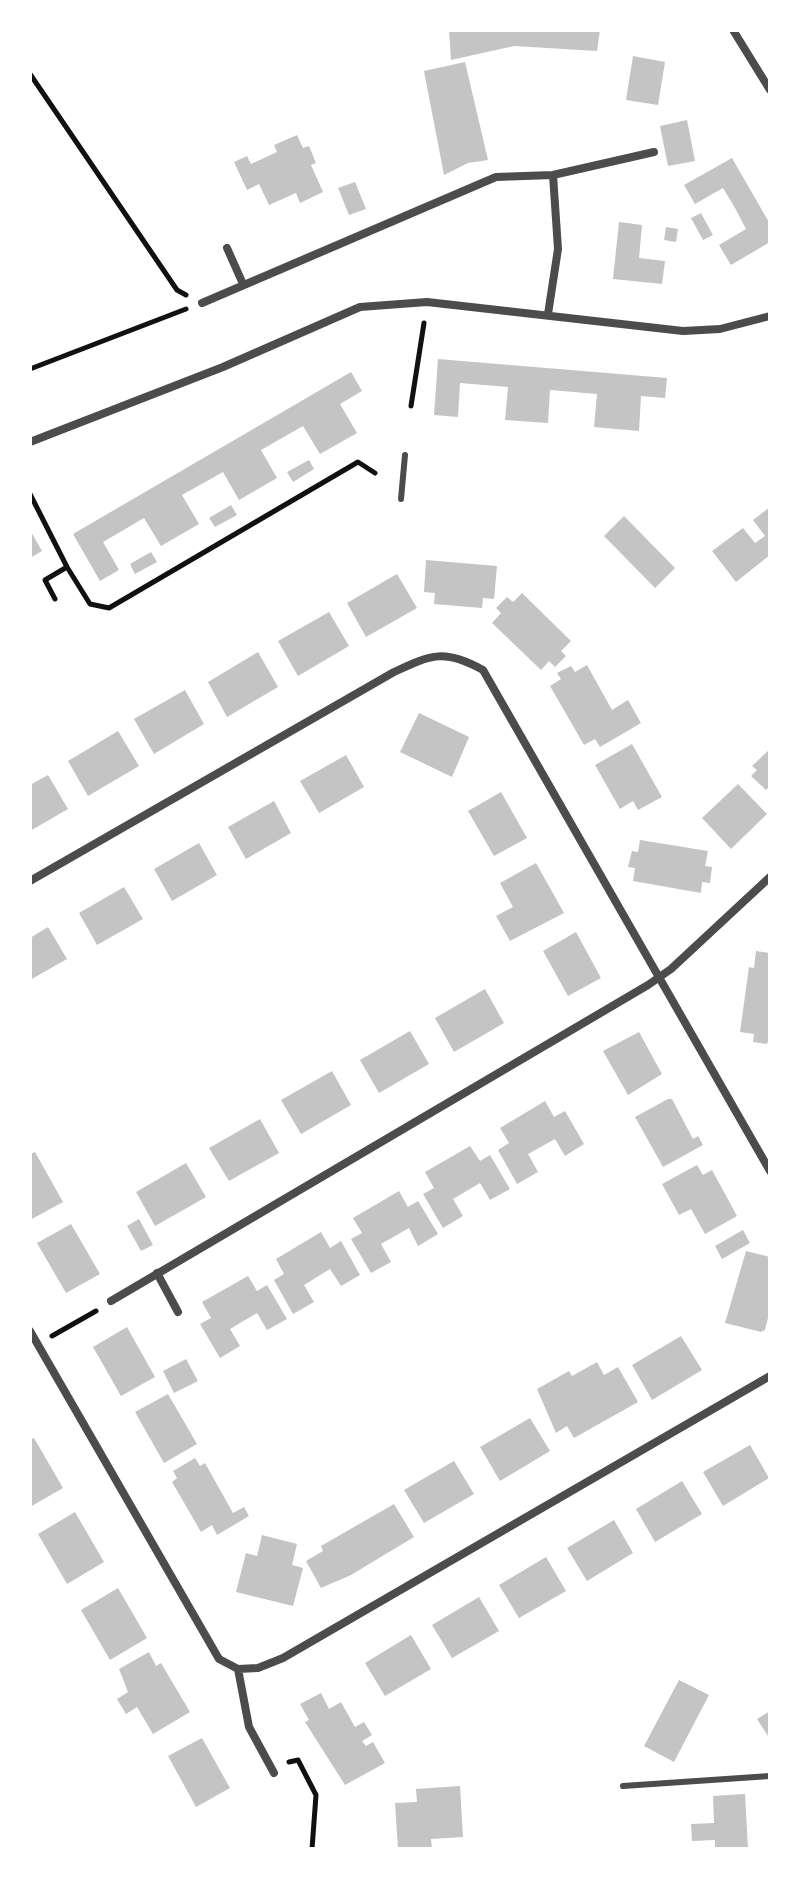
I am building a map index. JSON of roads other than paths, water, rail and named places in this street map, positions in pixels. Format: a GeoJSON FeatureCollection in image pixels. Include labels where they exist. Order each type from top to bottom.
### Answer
{"type":"FeatureCollection","features":[{"type":"Feature","properties":{"kind":"street"},"geometry":{"type":"LineString","coordinates":[[733,30],[770,90]]}},
{"type":"Feature","properties":{"kind":"street"},"geometry":{"type":"LineString","coordinates":[[202,303],[496,177],[553,175],[654,152]]}},
{"type":"Feature","properties":{"kind":"street"},"geometry":{"type":"LineString","coordinates":[[548,314],[558,249],[553,175]]}},
{"type":"Feature","properties":{"kind":"street"},"geometry":{"type":"LineString","coordinates":[[227,248],[243,284]]}},
{"type":"Feature","properties":{"kind":"street"},"geometry":{"type":"LineString","coordinates":[[30,442],[223,367],[360,307],[427,302],[683,331],[720,329],[770,316]]}},
{"type":"Feature","properties":{"kind":"street"},"geometry":{"type":"LineString","coordinates":[[30,881],[394,672],[438,654],[464,659],[483,670],[770,1171]]}},
{"type":"Feature","properties":{"kind":"street"},"geometry":{"type":"LineString","coordinates":[[111,1301],[658,977],[770,877]]}},
{"type":"Feature","properties":{"kind":"street"},"geometry":{"type":"LineString","coordinates":[[157,1273],[178,1312]]}},
{"type":"Feature","properties":{"kind":"street"},"geometry":{"type":"LineString","coordinates":[[30,1331],[219,1659],[238,1669],[258,1668],[283,1658],[355,1619],[770,1376]]}},
{"type":"Feature","properties":{"kind":"street"},"geometry":{"type":"LineString","coordinates":[[238,1669],[249,1727],[271,1770]]}},
{"type":"Feature","properties":{"kind":"lane"},"geometry":{"type":"LineString","coordinates":[[401,499],[405,455]]}},
{"type":"Feature","properties":{"kind":"lane"},"geometry":{"type":"LineString","coordinates":[[623,1786],[770,1776]]}}]}
